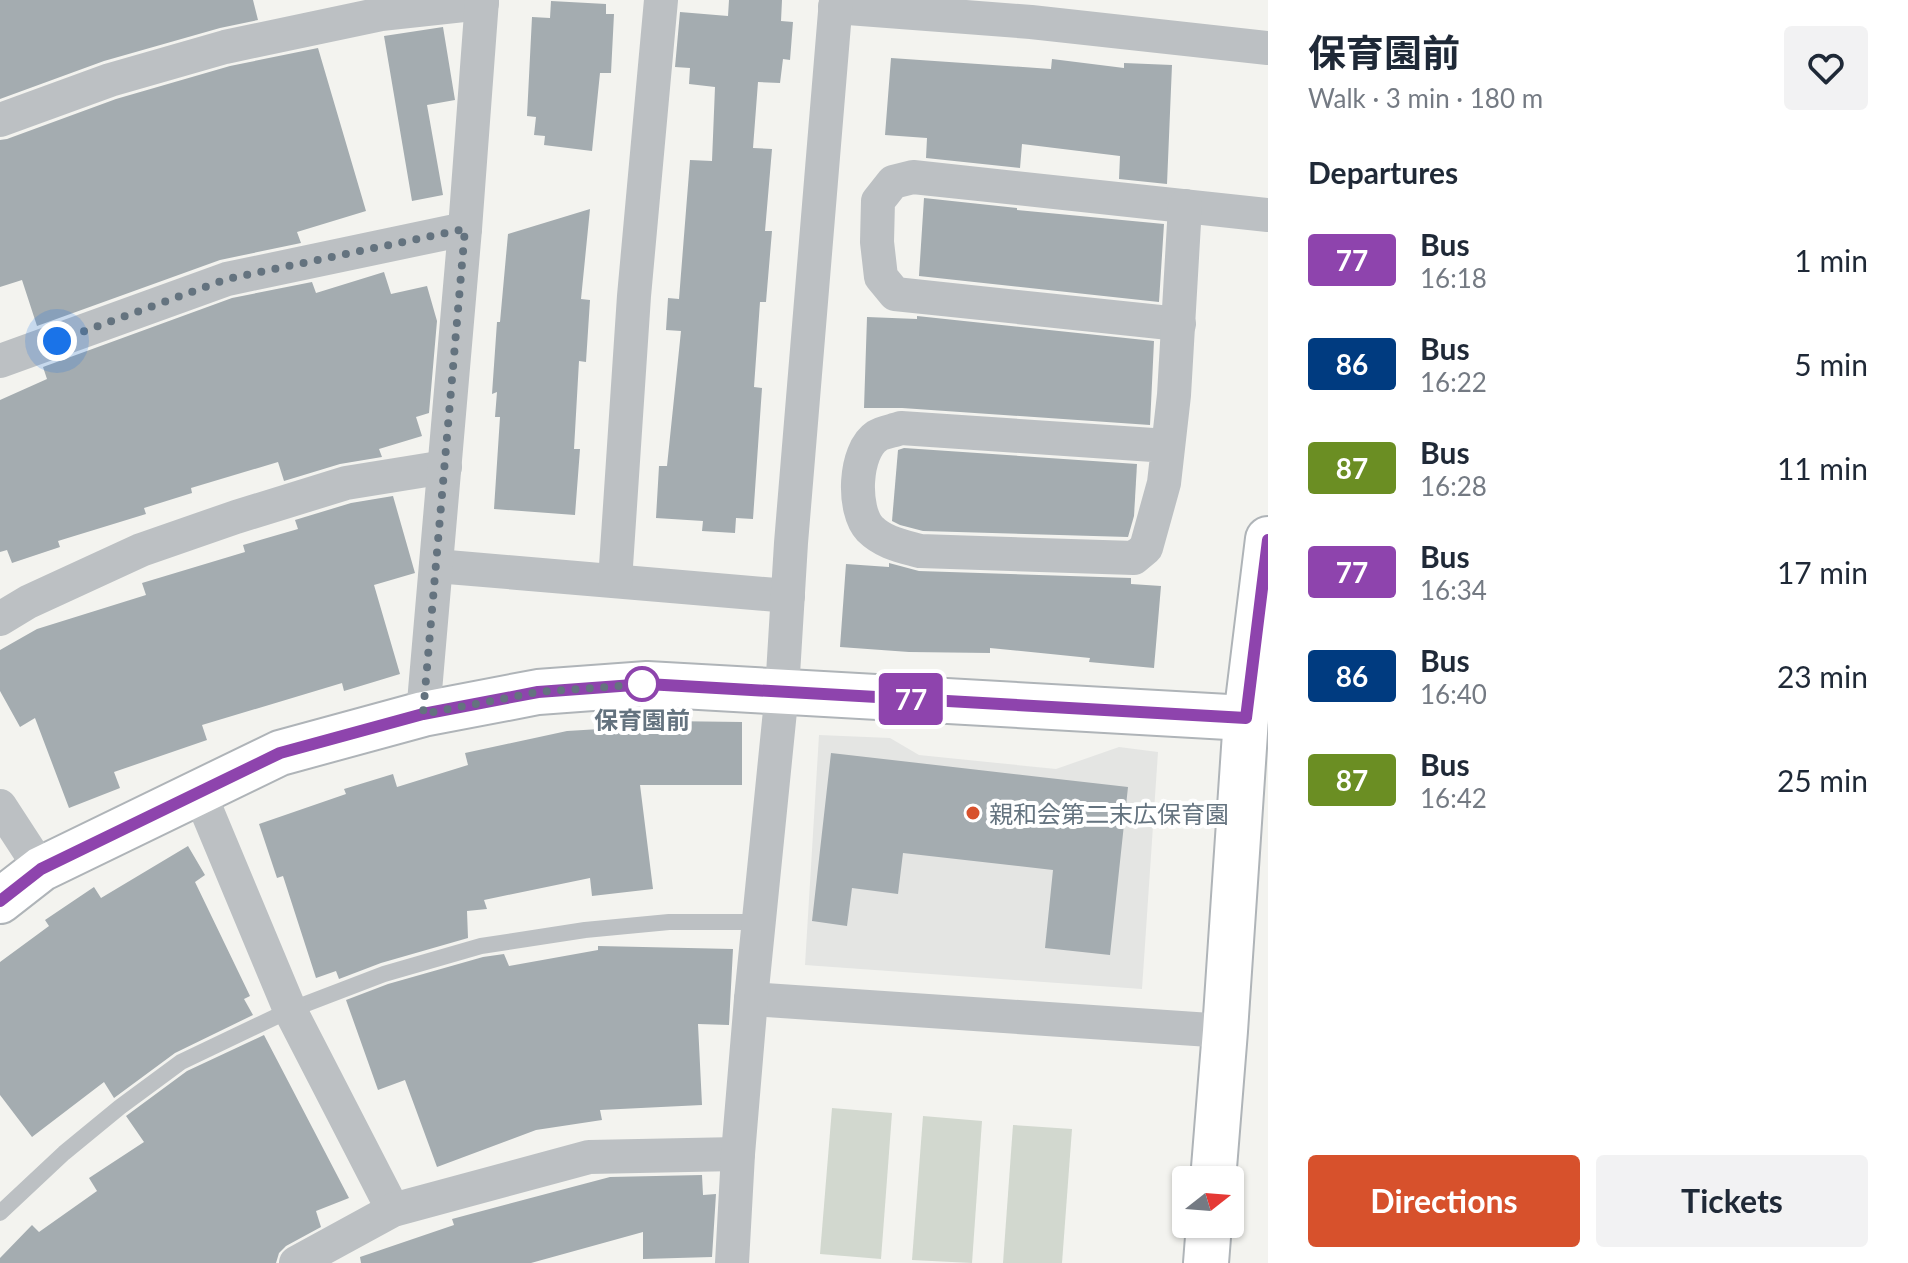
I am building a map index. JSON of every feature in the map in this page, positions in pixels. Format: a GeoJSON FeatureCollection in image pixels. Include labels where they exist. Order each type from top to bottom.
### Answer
{"type":"FeatureCollection","features":[{"type":"Feature","properties":{"kind":"street"},"geometry":{"type":"LineString","coordinates":[[615,581],[634,296],[661,0]]}},
{"type":"Feature","properties":{"kind":"street"},"geometry":{"type":"LineString","coordinates":[[0,120],[110,80],[225,47],[381,14],[482,2],[423,714]]}},
{"type":"Feature","properties":{"kind":"street"},"geometry":{"type":"LineString","coordinates":[[732,1263],[751,999],[782,691],[835,3],[1268,48]]}},
{"type":"Feature","properties":{"kind":"street"},"geometry":{"type":"LineString","coordinates":[[1179,324],[895,294],[881,277],[877,242],[878,201],[893,182],[913,177],[1268,215]]}},
{"type":"Feature","properties":{"kind":"street"},"geometry":{"type":"LineString","coordinates":[[1168,446],[901,428],[876,437],[864,453],[858,475],[858,503],[868,527],[887,543],[920,551],[1134,558],[1146,548],[1164,483],[1174,395],[1185,206]]}},
{"type":"Feature","properties":{"kind":"street"},"geometry":{"type":"LineString","coordinates":[[0,361],[227,279],[465,229]]}},
{"type":"Feature","properties":{"kind":"street"},"geometry":{"type":"LineString","coordinates":[[0,619],[28,602],[141,550],[236,517],[346,483],[445,467]]}},
{"type":"Feature","properties":{"kind":"street"},"geometry":{"type":"LineString","coordinates":[[1214,1166],[1246,718],[1268,539]]}},
{"type":"Feature","properties":{"kind":"street"},"geometry":{"type":"LineString","coordinates":[[436,566],[788,596]]}},
{"type":"Feature","properties":{"kind":"street"},"geometry":{"type":"LineString","coordinates":[[0,901],[41,869],[280,753],[423,714],[538,692],[647,684],[1246,718]]}},
{"type":"Feature","properties":{"kind":"street"},"geometry":{"type":"LineString","coordinates":[[199,792],[290,1010],[393,1210]]}},
{"type":"Feature","properties":{"kind":"street"},"geometry":{"type":"LineString","coordinates":[[0,806],[41,869]]}},
{"type":"Feature","properties":{"kind":"street"},"geometry":{"type":"LineString","coordinates":[[751,999],[1225,1031]]}},
{"type":"Feature","properties":{"kind":"street"},"geometry":{"type":"LineString","coordinates":[[296,1263],[393,1210],[589,1157],[738,1154]]}},
{"type":"Feature","properties":{"kind":"street"},"geometry":{"type":"LineString","coordinates":[[1206,1263],[1208,1238]]}},
{"type":"Feature","properties":{"kind":"lane"},"geometry":{"type":"LineString","coordinates":[[0,1213],[64,1153],[181,1062],[290,1010],[384,974],[481,946],[585,930],[669,922],[758,922]]}},
{"type":"Feature","properties":{"kind":"shaded area"},"geometry":{"type":"Polygon","coordinates":[[[819,735],[890,738],[919,755],[1056,769],[1119,747],[1158,752],[1142,989],[805,965],[819,735]]]}},
{"type":"Feature","properties":{"kind":"shaded area"},"geometry":{"type":"Polygon","coordinates":[[[832,1108],[892,1113],[881,1259],[820,1254],[832,1108]]]}},
{"type":"Feature","properties":{"kind":"shaded area"},"geometry":{"type":"Polygon","coordinates":[[[923,1116],[982,1121],[972,1263],[912,1260],[923,1116]]]}},
{"type":"Feature","properties":{"kind":"shaded area"},"geometry":{"type":"Polygon","coordinates":[[[1013,1125],[1072,1129],[1062,1263],[1003,1263],[1013,1125]]]}},
{"type":"Feature","properties":{"kind":"building"},"geometry":{"type":"Polygon","coordinates":[[[0,0],[253,0],[258,20],[104,61],[0,99],[0,0]]]}},
{"type":"Feature","properties":{"kind":"building"},"geometry":{"type":"Polygon","coordinates":[[[729,0],[782,0],[781,21],[793,22],[790,60],[783,59],[780,83],[758,82],[753,148],[772,149],[765,231],[772,231],[766,302],[760,302],[754,387],[762,388],[753,519],[736,518],[735,533],[702,531],[703,521],[656,518],[659,466],[667,466],[681,331],[666,330],[668,298],[679,299],[690,160],[712,161],[715,87],[689,84],[690,68],[675,67],[680,12],[728,16],[729,0]]]}},
{"type":"Feature","properties":{"kind":"building"},"geometry":{"type":"Polygon","coordinates":[[[551,1],[606,4],[606,14],[614,14],[611,73],[600,73],[592,151],[544,145],[545,136],[534,135],[536,117],[527,116],[532,17],[550,18],[551,1]]]}},
{"type":"Feature","properties":{"kind":"building"},"geometry":{"type":"Polygon","coordinates":[[[443,27],[455,100],[427,105],[443,195],[412,201],[384,36],[443,27]]]}},
{"type":"Feature","properties":{"kind":"building"},"geometry":{"type":"Polygon","coordinates":[[[318,48],[366,211],[297,232],[301,243],[220,260],[37,326],[22,280],[0,287],[0,140],[116,99],[230,66],[318,48]]]}},
{"type":"Feature","properties":{"kind":"building"},"geometry":{"type":"Polygon","coordinates":[[[891,58],[1051,69],[1052,59],[1124,68],[1124,63],[1172,65],[1167,184],[1119,179],[1120,156],[1022,144],[1020,168],[926,158],[927,138],[885,135],[891,58]]]}},
{"type":"Feature","properties":{"kind":"building"},"geometry":{"type":"Polygon","coordinates":[[[924,198],[1164,224],[1159,302],[919,276],[924,198]]]}},
{"type":"Feature","properties":{"kind":"building"},"geometry":{"type":"Polygon","coordinates":[[[590,209],[581,299],[590,300],[586,362],[579,361],[574,449],[580,449],[575,515],[494,509],[500,417],[495,417],[497,392],[492,394],[508,234],[590,209]]]}},
{"type":"Feature","properties":{"kind":"building"},"geometry":{"type":"Polygon","coordinates":[[[384,272],[391,294],[427,286],[437,321],[429,413],[416,417],[422,436],[379,449],[382,457],[340,464],[284,481],[278,462],[191,488],[192,493],[144,508],[146,514],[58,541],[60,547],[12,563],[7,550],[0,552],[0,400],[47,379],[43,367],[232,298],[312,282],[316,293],[384,272]]]}},
{"type":"Feature","properties":{"kind":"building"},"geometry":{"type":"Polygon","coordinates":[[[917,316],[1154,341],[1150,425],[864,408],[867,317],[917,319],[917,316]]]}},
{"type":"Feature","properties":{"kind":"building"},"geometry":{"type":"Polygon","coordinates":[[[898,450],[1137,464],[1134,516],[1128,537],[923,531],[900,525],[892,521],[898,450]]]}},
{"type":"Feature","properties":{"kind":"building"},"geometry":{"type":"Polygon","coordinates":[[[393,496],[415,573],[374,585],[400,674],[344,691],[342,683],[202,725],[207,740],[114,772],[120,788],[69,808],[35,718],[20,727],[0,691],[0,650],[37,629],[146,595],[142,583],[245,552],[243,545],[298,529],[295,520],[351,503],[393,496]]]}},
{"type":"Feature","properties":{"kind":"building"},"geometry":{"type":"Polygon","coordinates":[[[889,563],[919,571],[1131,578],[1131,584],[1161,586],[1154,668],[990,648],[990,653],[840,647],[846,564],[889,567],[889,563]]]}},
{"type":"Feature","properties":{"kind":"building"},"geometry":{"type":"Polygon","coordinates":[[[666,721],[742,722],[742,785],[640,785],[653,889],[592,896],[590,878],[484,900],[487,909],[467,911],[468,938],[381,963],[339,979],[336,971],[316,978],[283,876],[277,878],[259,824],[346,794],[344,789],[393,774],[397,787],[468,765],[465,753],[567,731],[666,725],[666,721]]]}},
{"type":"Feature","properties":{"kind":"building"},"geometry":{"type":"Polygon","coordinates":[[[831,753],[1128,787],[1110,955],[1045,948],[1053,870],[903,853],[898,894],[852,888],[847,926],[812,921],[831,753]]]}},
{"type":"Feature","properties":{"kind":"building"},"geometry":{"type":"Polygon","coordinates":[[[188,846],[205,875],[195,882],[250,996],[244,999],[253,1015],[175,1053],[114,1098],[104,1082],[32,1137],[0,1095],[0,962],[49,926],[45,920],[94,887],[101,898],[188,846]]]}},
{"type":"Feature","properties":{"kind":"building"},"geometry":{"type":"Polygon","coordinates":[[[598,946],[733,949],[729,1025],[698,1024],[702,1105],[600,1110],[602,1120],[536,1130],[437,1167],[405,1080],[378,1090],[346,1000],[388,984],[483,957],[504,954],[509,966],[598,950],[598,946]]]}},
{"type":"Feature","properties":{"kind":"building"},"geometry":{"type":"Polygon","coordinates":[[[264,1035],[349,1198],[316,1211],[321,1227],[286,1246],[279,1253],[276,1263],[0,1263],[0,1258],[32,1225],[39,1232],[97,1191],[89,1178],[144,1142],[126,1116],[187,1071],[264,1035]]]}},
{"type":"Feature","properties":{"kind":"building"},"geometry":{"type":"Polygon","coordinates":[[[702,1175],[703,1195],[716,1194],[712,1257],[643,1259],[643,1232],[531,1263],[361,1263],[360,1257],[454,1225],[452,1219],[610,1177],[702,1175]]]}},
{"type":"Feature","properties":{"kind":"bus line","name":"77"},"geometry":{"type":"LineString","coordinates":[[0,901],[41,869],[280,753],[423,714],[538,692],[647,684],[1246,718],[1268,540]]}},
{"type":"Feature","properties":{"kind":"place","name":"保育園前"},"geometry":{"type":"Point","coordinates":[642,684]}},
{"type":"Feature","properties":{"kind":"place","name":"親和会第二末広保育園"},"geometry":{"type":"Point","coordinates":[973,813]}},
{"type":"Feature","properties":{"kind":"route"},"geometry":{"type":"LineString","coordinates":[[57,341],[227,279],[465,229],[423,714],[538,692],[647,684],[642,684]]}}]}
